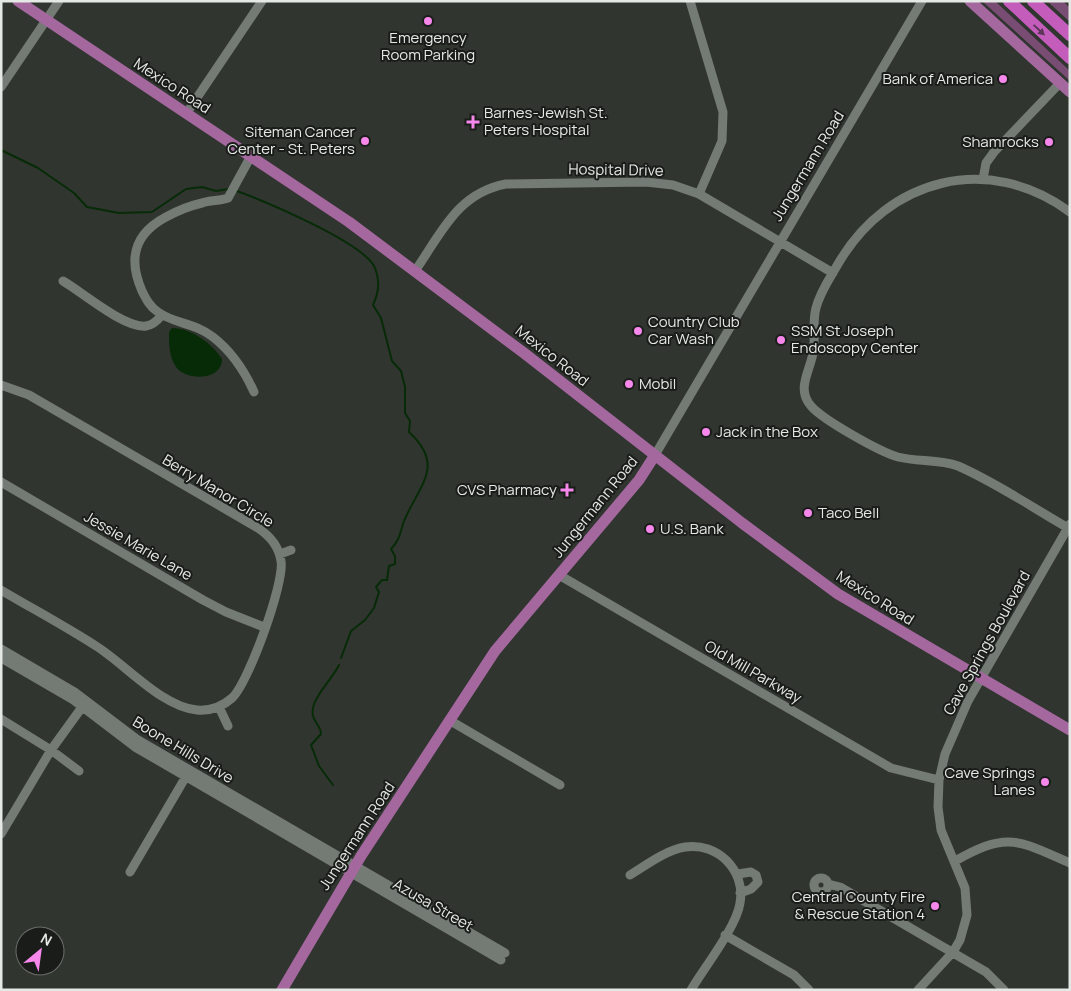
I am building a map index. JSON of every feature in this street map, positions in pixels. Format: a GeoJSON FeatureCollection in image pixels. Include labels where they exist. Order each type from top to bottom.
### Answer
{"type":"FeatureCollection","features":[{"type":"Feature","properties":{"kind":"highway"},"geometry":{"type":"LineString","coordinates":[[1008,1],[1070,58]]}},
{"type":"Feature","properties":{"kind":"highway"},"geometry":{"type":"LineString","coordinates":[[1034,1],[1070,35]]}},
{"type":"Feature","properties":{"kind":"main road","name":"Mexico Road"},"geometry":{"type":"LineString","coordinates":[[18,1],[348,222],[838,594],[1070,730]]}},
{"type":"Feature","properties":{"kind":"main road"},"geometry":{"type":"LineString","coordinates":[[970,1],[1070,92]]}},
{"type":"Feature","properties":{"kind":"main road","name":"Jungermann Road"},"geometry":{"type":"LineString","coordinates":[[282,990],[352,870],[495,651],[639,480],[655,455]]}},
{"type":"Feature","properties":{"kind":"street"},"geometry":{"type":"LineString","coordinates":[[1,87],[58,1]]}},
{"type":"Feature","properties":{"kind":"street"},"geometry":{"type":"LineString","coordinates":[[186,114],[262,1]]}},
{"type":"Feature","properties":{"kind":"street"},"geometry":{"type":"LineString","coordinates":[[690,1],[723,112],[722,141],[700,194]]}},
{"type":"Feature","properties":{"kind":"street","name":"Jungermann Road"},"geometry":{"type":"LineString","coordinates":[[655,455],[922,1]]}},
{"type":"Feature","properties":{"kind":"street"},"geometry":{"type":"LineString","coordinates":[[983,179],[986,164],[994,152],[1060,82]]}},
{"type":"Feature","properties":{"kind":"street"},"geometry":{"type":"LineString","coordinates":[[251,156],[228,198],[193,205],[166,217],[150,229],[138,243],[134,256],[138,280],[148,302],[162,315],[195,326],[218,341],[231,355],[248,379],[254,392]]}},
{"type":"Feature","properties":{"kind":"street"},"geometry":{"type":"LineString","coordinates":[[1069,527],[981,477],[956,465],[913,460],[882,450],[820,414],[810,405],[803,387],[814,349],[816,309],[833,273],[846,250],[866,225],[901,198],[927,187],[950,181],[983,179],[1013,184],[1036,192],[1070,212]]}},
{"type":"Feature","properties":{"kind":"street","name":"Hospital Drive"},"geometry":{"type":"LineString","coordinates":[[415,271],[456,211],[470,198],[489,188],[506,184],[646,182],[673,185],[700,194],[833,273]]}},
{"type":"Feature","properties":{"kind":"street"},"geometry":{"type":"LineString","coordinates":[[63,281],[119,317],[139,326],[150,325],[162,315]]}},
{"type":"Feature","properties":{"kind":"street","name":"Berry Manor Circle"},"geometry":{"type":"LineString","coordinates":[[1,385],[28,395],[258,528],[272,540],[280,554]]}},
{"type":"Feature","properties":{"kind":"street","name":"Jessie Marie Lane"},"geometry":{"type":"LineString","coordinates":[[1,482],[203,600],[226,612],[264,627]]}},
{"type":"Feature","properties":{"kind":"street","name":"Cave Springs Boulevard"},"geometry":{"type":"LineString","coordinates":[[918,990],[953,952],[965,926],[968,907],[965,888],[941,830],[938,804],[939,780],[945,754],[959,720],[981,679],[1069,527]]}},
{"type":"Feature","properties":{"kind":"street"},"geometry":{"type":"LineString","coordinates":[[1,590],[96,646],[157,692],[180,706],[196,710],[219,707],[232,698],[242,686],[282,577],[280,554],[291,550]]}},
{"type":"Feature","properties":{"kind":"street","name":"Old Mill Parkway"},"geometry":{"type":"LineString","coordinates":[[559,575],[891,768],[939,780]]}},
{"type":"Feature","properties":{"kind":"street","name":"Boone Hills Drive"},"geometry":{"type":"LineString","coordinates":[[1,649],[188,774],[352,870]]}},
{"type":"Feature","properties":{"kind":"street","name":"Boone Hills Drive"},"geometry":{"type":"LineString","coordinates":[[1,658],[85,704]]}},
{"type":"Feature","properties":{"kind":"street"},"geometry":{"type":"LineString","coordinates":[[1,834],[51,750],[85,704]]}},
{"type":"Feature","properties":{"kind":"street"},"geometry":{"type":"LineString","coordinates":[[219,707],[228,726]]}},
{"type":"Feature","properties":{"kind":"street"},"geometry":{"type":"LineString","coordinates":[[1,719],[51,750],[79,771]]}},
{"type":"Feature","properties":{"kind":"street"},"geometry":{"type":"LineString","coordinates":[[449,720],[560,785]]}},
{"type":"Feature","properties":{"kind":"street"},"geometry":{"type":"LineString","coordinates":[[130,872],[188,774]]}},
{"type":"Feature","properties":{"kind":"street"},"geometry":{"type":"LineString","coordinates":[[955,861],[981,846],[1006,841],[1033,847],[1070,863]]}},
{"type":"Feature","properties":{"kind":"street"},"geometry":{"type":"LineString","coordinates":[[630,875],[673,850],[696,846],[716,853],[735,868],[738,874],[741,902],[735,920],[691,990]]}},
{"type":"Feature","properties":{"kind":"street","name":"Azusa Street"},"geometry":{"type":"LineString","coordinates":[[352,870],[503,957]]}},
{"type":"Feature","properties":{"kind":"street"},"geometry":{"type":"LineString","coordinates":[[738,874],[751,872],[756,875],[758,882],[751,889],[740,893]]}},
{"type":"Feature","properties":{"kind":"street"},"geometry":{"type":"LineString","coordinates":[[828,884],[840,887],[953,952],[986,972],[1004,990]]}},
{"type":"Feature","properties":{"kind":"street"},"geometry":{"type":"LineString","coordinates":[[725,935],[794,975],[809,990]]}},
{"type":"Feature","properties":{"kind":"shaded area"},"geometry":{"type":"Polygon","coordinates":[[[982,1],[995,1],[1070,71],[1070,81],[982,1]]]}},
{"type":"Feature","properties":{"kind":"shaded area"},"geometry":{"type":"Polygon","coordinates":[[[1047,1],[1063,1],[1070,8],[1070,22],[1047,1]]]}},
{"type":"Feature","properties":{"kind":"shaded area"},"geometry":{"type":"Polygon","coordinates":[[[172,328],[194,334],[213,348],[222,359],[216,372],[203,376],[187,375],[176,367],[169,346],[169,332],[172,328]]]}},
{"type":"Feature","properties":{"kind":"waterway"},"geometry":{"type":"LineString","coordinates":[[1,150],[38,168],[74,193],[87,207],[119,213],[152,212],[186,189],[202,187],[216,191],[229,189]]}},
{"type":"Feature","properties":{"kind":"waterway"},"geometry":{"type":"LineString","coordinates":[[237,191],[290,213],[334,235],[367,258],[375,268],[378,287],[373,305],[381,318],[392,361],[401,371],[405,387],[405,413],[410,421],[409,432],[420,444],[426,455],[428,466],[426,476],[404,521],[398,539],[391,549],[395,556],[395,564],[389,566],[387,580],[382,580],[376,587],[379,592],[374,608],[365,620],[351,631],[341,658]]}},
{"type":"Feature","properties":{"kind":"waterway"},"geometry":{"type":"LineString","coordinates":[[333,785],[319,766],[311,745],[321,734],[313,716],[314,703],[339,665]]}},
{"type":"Feature","properties":{"kind":"place","name":"Emergency Room Parking"},"geometry":{"type":"Point","coordinates":[428,21]}},
{"type":"Feature","properties":{"kind":"place","name":"Bank of America"},"geometry":{"type":"Point","coordinates":[1003,79]}},
{"type":"Feature","properties":{"kind":"place","name":"Barnes-Jewish St. Peters Hospital"},"geometry":{"type":"Point","coordinates":[473,122]}},
{"type":"Feature","properties":{"kind":"place","name":"Siteman Cancer Center - St. Peters"},"geometry":{"type":"Point","coordinates":[365,141]}},
{"type":"Feature","properties":{"kind":"place","name":"Shamrocks"},"geometry":{"type":"Point","coordinates":[1049,142]}},
{"type":"Feature","properties":{"kind":"place","name":"Country Club Car Wash"},"geometry":{"type":"Point","coordinates":[638,331]}},
{"type":"Feature","properties":{"kind":"place","name":"SSM St Joseph Endoscopy Center"},"geometry":{"type":"Point","coordinates":[781,340]}},
{"type":"Feature","properties":{"kind":"place","name":"Mobil"},"geometry":{"type":"Point","coordinates":[629,384]}},
{"type":"Feature","properties":{"kind":"place","name":"Jack in the Box"},"geometry":{"type":"Point","coordinates":[706,432]}},
{"type":"Feature","properties":{"kind":"place","name":"CVS Pharmacy"},"geometry":{"type":"Point","coordinates":[567,490]}},
{"type":"Feature","properties":{"kind":"place","name":"Taco Bell"},"geometry":{"type":"Point","coordinates":[808,513]}},
{"type":"Feature","properties":{"kind":"place","name":"U.S. Bank"},"geometry":{"type":"Point","coordinates":[650,529]}},
{"type":"Feature","properties":{"kind":"place","name":"Cave Springs Lanes"},"geometry":{"type":"Point","coordinates":[1045,782]}},
{"type":"Feature","properties":{"kind":"place","name":"Central County Fire & Rescue Station 4"},"geometry":{"type":"Point","coordinates":[935,906]}}]}
